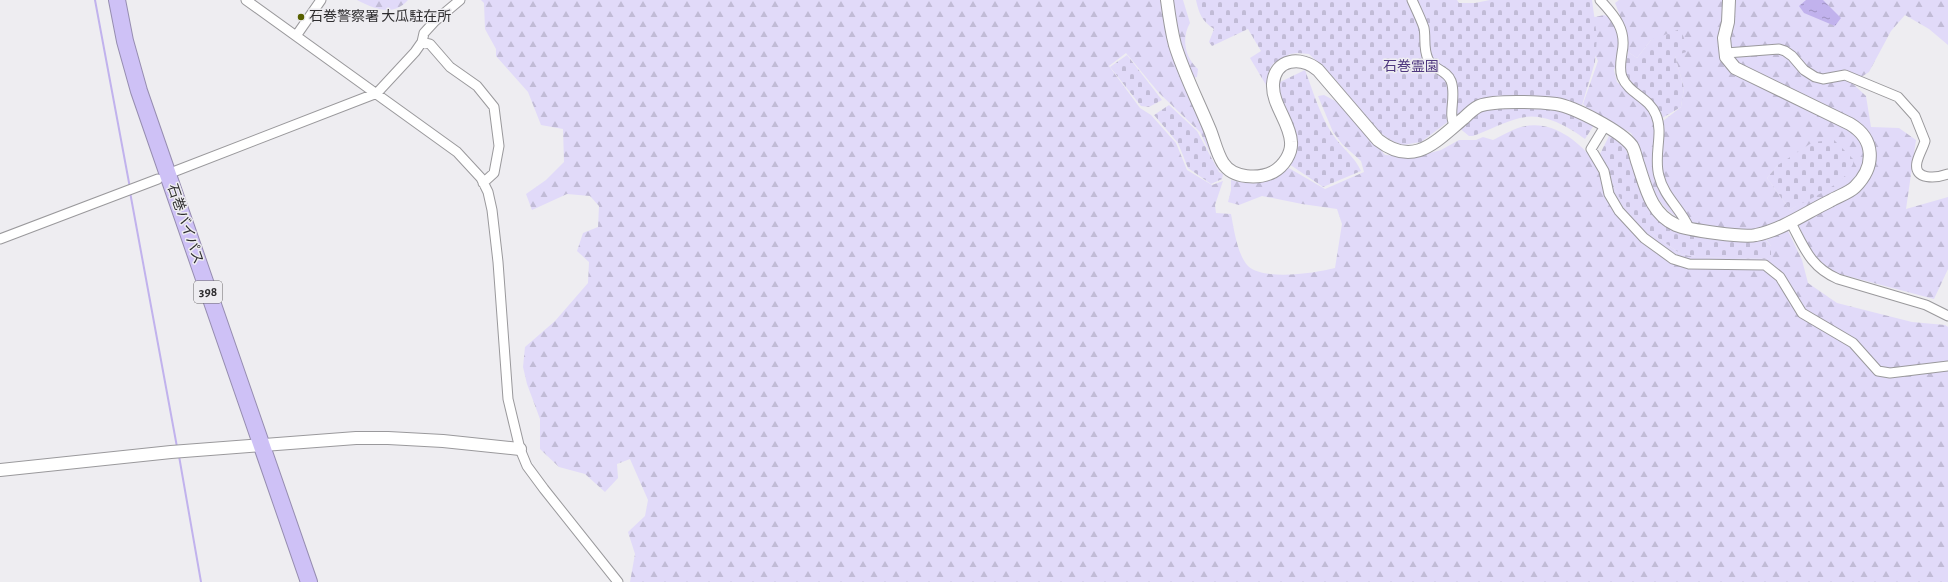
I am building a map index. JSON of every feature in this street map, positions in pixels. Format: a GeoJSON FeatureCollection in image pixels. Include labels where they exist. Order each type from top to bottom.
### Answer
{"type":"FeatureCollection","features":[{"type":"Feature","properties":{"kind":"highway","name":"石巻バイパス"},"geometry":{"type":"LineString","coordinates":[[117,0],[125,41],[139,91],[309,582]]}},
{"type":"Feature","properties":{"kind":"street"},"geometry":{"type":"LineString","coordinates":[[246,0],[458,152],[470,164],[483,183],[488,192],[494,224],[503,320],[507,387],[520,449],[527,466],[540,484],[618,582]]}},
{"type":"Feature","properties":{"kind":"street"},"geometry":{"type":"LineString","coordinates":[[296,36],[321,0]]}},
{"type":"Feature","properties":{"kind":"street"},"geometry":{"type":"LineString","coordinates":[[173,172],[377,93],[422,42],[424,33],[435,21],[460,0]]}},
{"type":"Feature","properties":{"kind":"street"},"geometry":{"type":"LineString","coordinates":[[1167,0],[1175,44],[1191,86],[1223,163],[1236,173],[1247,177],[1259,176],[1274,172],[1283,164],[1288,156],[1292,144],[1290,134],[1274,95],[1273,84],[1276,73],[1281,66],[1302,60],[1311,64],[1318,70],[1378,140],[1389,148],[1409,153],[1423,150],[1434,144],[1477,107],[1486,104],[1538,103],[1570,108],[1624,137],[1633,147],[1650,200],[1657,211],[1669,221],[1689,228],[1749,236],[1765,233],[1854,188],[1869,163],[1869,144],[1864,135],[1850,124],[1735,68],[1726,57],[1724,38],[1728,22],[1729,0]]}},
{"type":"Feature","properties":{"kind":"street"},"geometry":{"type":"LineString","coordinates":[[1412,0],[1424,29],[1424,49],[1428,59],[1435,67],[1447,74],[1451,80],[1454,96],[1450,116],[1455,126]]}},
{"type":"Feature","properties":{"kind":"street"},"geometry":{"type":"LineString","coordinates":[[1600,0],[1620,24],[1624,45],[1620,69],[1622,78],[1627,86],[1647,101],[1656,116],[1660,131],[1656,164],[1659,177],[1665,193],[1689,228]]}},
{"type":"Feature","properties":{"kind":"street"},"geometry":{"type":"LineString","coordinates":[[422,42],[430,44],[450,67],[477,86],[494,107],[499,146],[494,173],[483,183]]}},
{"type":"Feature","properties":{"kind":"street"},"geometry":{"type":"LineString","coordinates":[[1726,53],[1779,49],[1792,56],[1804,70],[1815,76],[1823,79],[1844,75],[1898,97],[1915,116],[1925,140],[1916,164],[1918,171],[1923,176],[1930,178],[1948,174]]}},
{"type":"Feature","properties":{"kind":"street"},"geometry":{"type":"LineString","coordinates":[[1605,126],[1591,149],[1604,171],[1612,202],[1644,238],[1673,259],[1689,264],[1764,265],[1780,277],[1802,313],[1853,343],[1878,371],[1890,373],[1948,366]]}},
{"type":"Feature","properties":{"kind":"street"},"geometry":{"type":"LineString","coordinates":[[0,239],[158,179]]}},
{"type":"Feature","properties":{"kind":"street"},"geometry":{"type":"LineString","coordinates":[[1790,221],[1810,259],[1826,274],[1838,280],[1926,305],[1948,316]]}},
{"type":"Feature","properties":{"kind":"street"},"geometry":{"type":"LineString","coordinates":[[0,470],[178,452],[356,438],[388,438],[520,449]]}},
{"type":"Feature","properties":{"kind":"green space"},"geometry":{"type":"Polygon","coordinates":[[[357,0],[408,0],[396,8],[384,10],[357,0]]]}},
{"type":"Feature","properties":{"kind":"green space"},"geometry":{"type":"Polygon","coordinates":[[[481,0],[1183,0],[1190,23],[1187,29],[1185,41],[1187,54],[1198,69],[1197,77],[1184,80],[1222,170],[1219,171],[1200,132],[1159,93],[1126,53],[1109,66],[1140,108],[1151,115],[1176,143],[1187,170],[1212,185],[1223,181],[1215,205],[1216,213],[1231,214],[1241,255],[1248,266],[1256,271],[1278,275],[1303,274],[1335,268],[1342,224],[1337,209],[1262,196],[1239,205],[1228,202],[1231,190],[1231,180],[1248,183],[1267,181],[1287,167],[1325,189],[1364,172],[1361,161],[1342,144],[1333,132],[1318,96],[1324,95],[1341,104],[1385,155],[1415,157],[1441,150],[1459,140],[1476,140],[1483,137],[1493,140],[1510,131],[1532,125],[1553,129],[1572,139],[1595,162],[1599,156],[1617,192],[1654,235],[1681,254],[1696,257],[1771,259],[1771,246],[1758,229],[1745,230],[1691,223],[1679,219],[1666,209],[1656,196],[1637,143],[1631,133],[1589,110],[1583,104],[1598,61],[1590,45],[1441,8],[1585,14],[1595,17],[1604,15],[1613,19],[1619,28],[1620,56],[1614,70],[1617,82],[1645,105],[1653,115],[1663,121],[1681,107],[1684,88],[1675,56],[1651,40],[1637,58],[1628,52],[1627,33],[1615,3],[1619,0],[1948,0],[1948,45],[1929,29],[1905,15],[1891,31],[1869,72],[1852,83],[1866,96],[1871,127],[1899,128],[1916,140],[1906,209],[1948,197],[1948,269],[1934,299],[1836,273],[1822,264],[1812,253],[1798,224],[1788,231],[1802,260],[1808,283],[1837,303],[1912,322],[1945,325],[1948,327],[1948,582],[630,582],[635,554],[628,532],[645,516],[648,500],[630,459],[617,464],[618,478],[605,492],[585,474],[559,467],[540,449],[540,419],[527,384],[523,367],[525,347],[555,321],[588,283],[589,262],[577,251],[583,233],[598,227],[599,206],[590,196],[567,194],[532,210],[526,194],[546,180],[564,162],[563,129],[541,125],[528,92],[496,56],[496,49],[485,29],[484,3],[481,0]],[[1778,165],[1767,178],[1790,210],[1809,198],[1778,165]]]}},
{"type":"Feature","properties":{"kind":"green space","name":"石巻霊園"},"geometry":{"type":"Polygon","coordinates":[[[1196,0],[1457,0],[1459,3],[1475,3],[1490,0],[1592,0],[1597,37],[1595,62],[1582,105],[1557,98],[1487,98],[1477,100],[1421,142],[1403,145],[1392,141],[1379,132],[1334,78],[1309,54],[1290,54],[1274,63],[1270,68],[1266,85],[1250,58],[1261,51],[1248,29],[1212,46],[1209,42],[1214,29],[1202,17],[1196,0]]]}},
{"type":"Feature","properties":{"kind":"green space"},"geometry":{"type":"Polygon","coordinates":[[[1680,29],[1684,38],[1686,52],[1675,56],[1684,88],[1681,107],[1662,118],[1654,105],[1628,82],[1624,73],[1628,52],[1637,58],[1651,40],[1680,29]]]}},
{"type":"Feature","properties":{"kind":"green space"},"geometry":{"type":"Polygon","coordinates":[[[1127,55],[1162,100],[1149,107],[1141,106],[1110,67],[1127,55]]]}},
{"type":"Feature","properties":{"kind":"green space"},"geometry":{"type":"Polygon","coordinates":[[[1305,70],[1328,128],[1355,161],[1361,171],[1323,187],[1289,164],[1276,84],[1305,70]]]}},
{"type":"Feature","properties":{"kind":"green space"},"geometry":{"type":"Polygon","coordinates":[[[1169,105],[1197,131],[1219,172],[1223,174],[1222,179],[1211,184],[1188,168],[1178,143],[1154,115],[1169,105]]]}},
{"type":"Feature","properties":{"kind":"green space"},"geometry":{"type":"Polygon","coordinates":[[[1541,106],[1564,110],[1594,125],[1585,139],[1563,125],[1537,117],[1515,119],[1473,136],[1469,136],[1458,127],[1485,108],[1541,106]]]}},
{"type":"Feature","properties":{"kind":"green space"},"geometry":{"type":"Polygon","coordinates":[[[1610,134],[1624,144],[1640,187],[1663,223],[1764,238],[1771,246],[1771,259],[1696,257],[1681,254],[1654,235],[1622,202],[1599,156],[1610,134]]]}},
{"type":"Feature","properties":{"kind":"green space"},"geometry":{"type":"Polygon","coordinates":[[[1834,140],[1854,160],[1851,169],[1837,183],[1827,190],[1790,210],[1767,178],[1778,165],[1813,142],[1834,140]]]}},
{"type":"Feature","properties":{"kind":"water"},"geometry":{"type":"Polygon","coordinates":[[[1806,0],[1823,0],[1841,18],[1835,26],[1804,13],[1799,6],[1806,0]]]}},
{"type":"Feature","properties":{"kind":"waterway"},"geometry":{"type":"LineString","coordinates":[[95,0],[130,188]]}},
{"type":"Feature","properties":{"kind":"waterway"},"geometry":{"type":"LineString","coordinates":[[130,192],[177,447]]}},
{"type":"Feature","properties":{"kind":"waterway"},"geometry":{"type":"LineString","coordinates":[[179,456],[201,582]]}},
{"type":"Feature","properties":{"kind":"place","name":"石巻警察署 大瓜駐在所"},"geometry":{"type":"Point","coordinates":[301,17]}}]}
